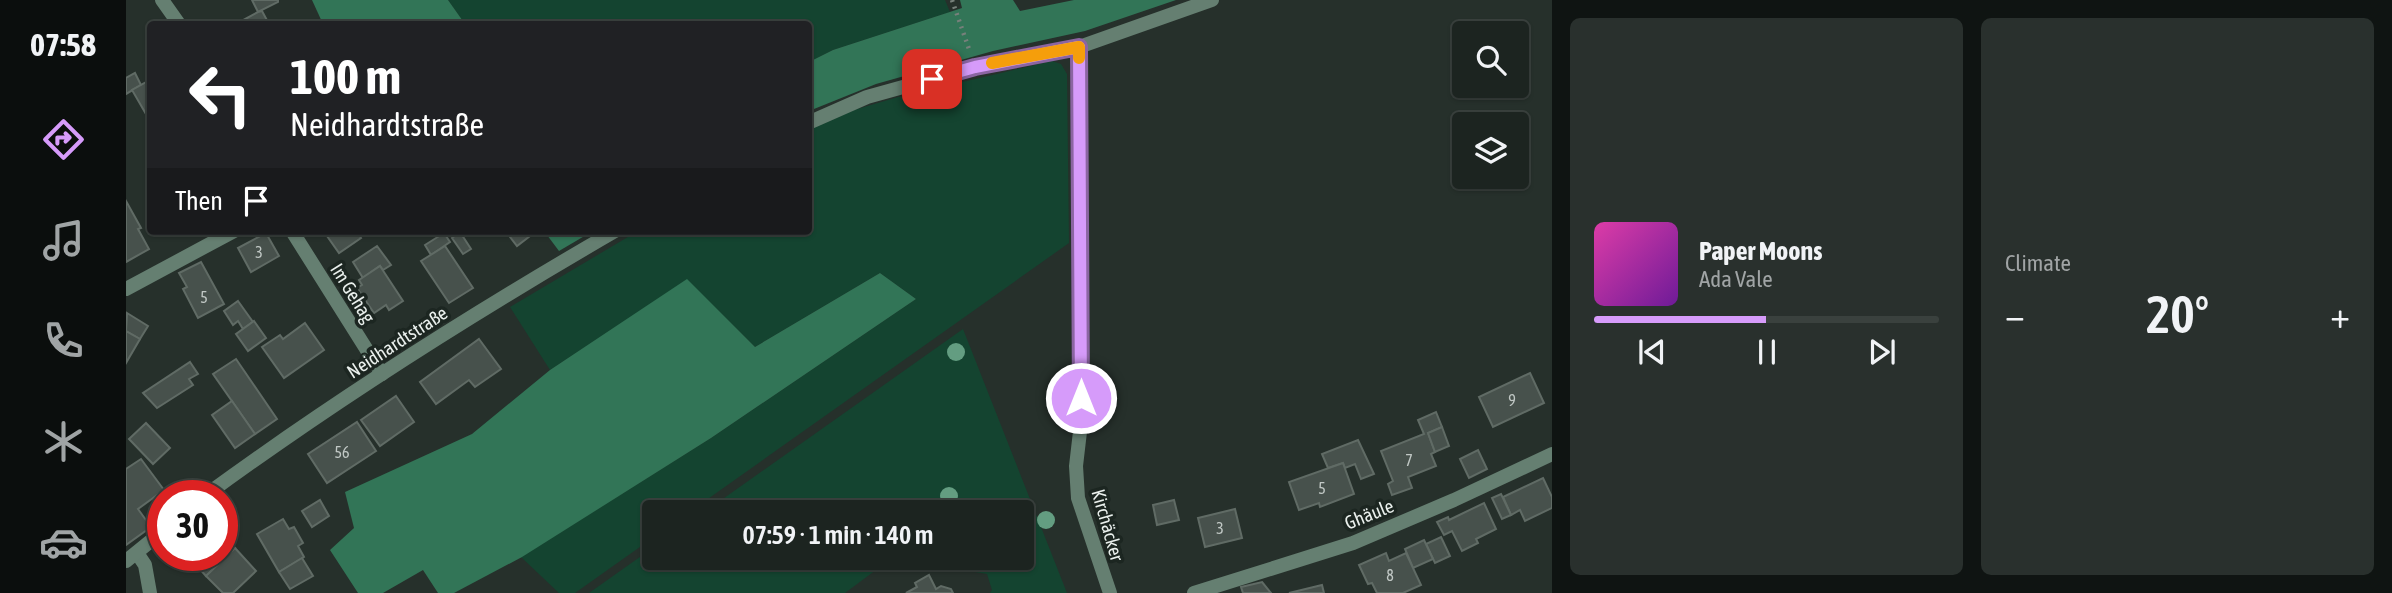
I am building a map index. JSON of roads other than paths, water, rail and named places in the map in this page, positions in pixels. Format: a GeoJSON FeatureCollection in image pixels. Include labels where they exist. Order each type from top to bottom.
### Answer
{"type":"FeatureCollection","features":[{"type":"Feature","properties":{"kind":"street"},"geometry":{"type":"LineString","coordinates":[[162,0],[177,21]]}},
{"type":"Feature","properties":{"kind":"street"},"geometry":{"type":"LineString","coordinates":[[812,121],[867,97],[975,67],[1079,47],[1212,0]]}},
{"type":"Feature","properties":{"kind":"street","name":"Kirchäcker"},"geometry":{"type":"LineString","coordinates":[[1079,47],[1081,423],[1076,477],[1078,498],[1110,593]]}},
{"type":"Feature","properties":{"kind":"street"},"geometry":{"type":"LineString","coordinates":[[126,289],[227,235]]}},
{"type":"Feature","properties":{"kind":"street","name":"Im Gehag"},"geometry":{"type":"LineString","coordinates":[[295,235],[382,374]]}},
{"type":"Feature","properties":{"kind":"street","name":"Neidhardtstraße"},"geometry":{"type":"LineString","coordinates":[[227,480],[382,374],[516,289],[608,235]]}},
{"type":"Feature","properties":{"kind":"street","name":"Ghäule"},"geometry":{"type":"LineString","coordinates":[[1194,593],[1353,543],[1552,454]]}},
{"type":"Feature","properties":{"kind":"street"},"geometry":{"type":"LineString","coordinates":[[147,544],[131,557],[145,565],[150,593]]}}]}
